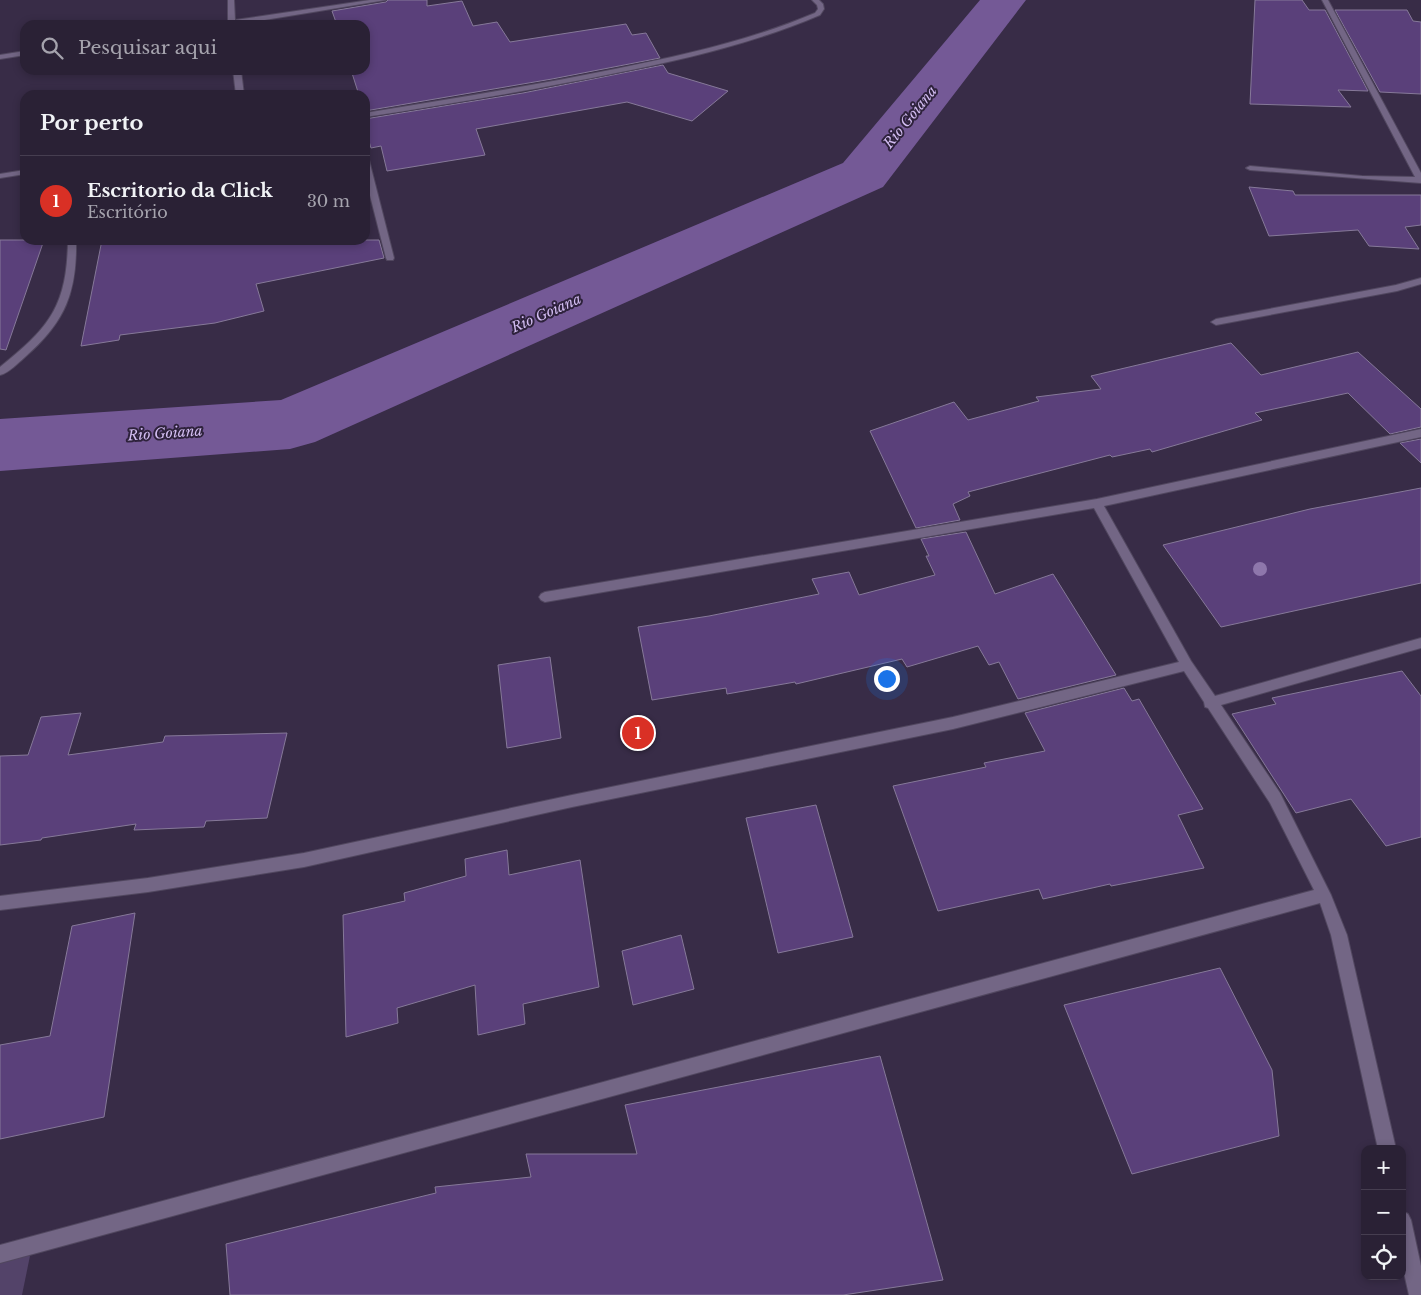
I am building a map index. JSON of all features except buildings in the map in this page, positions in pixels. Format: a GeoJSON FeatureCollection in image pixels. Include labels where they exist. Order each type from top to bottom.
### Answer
{"type":"FeatureCollection","features":[{"type":"Feature","properties":{"kind":"street"},"geometry":{"type":"LineString","coordinates":[[231,0],[232,20]]}},
{"type":"Feature","properties":{"kind":"street"},"geometry":{"type":"LineString","coordinates":[[257,20],[383,0]]}},
{"type":"Feature","properties":{"kind":"street"},"geometry":{"type":"LineString","coordinates":[[370,114],[566,82],[683,58],[763,35],[818,14],[821,9],[820,4],[815,0]]}},
{"type":"Feature","properties":{"kind":"street"},"geometry":{"type":"LineString","coordinates":[[1325,0],[1421,180]]}},
{"type":"Feature","properties":{"kind":"street"},"geometry":{"type":"LineString","coordinates":[[0,57],[20,54]]}},
{"type":"Feature","properties":{"kind":"street"},"geometry":{"type":"LineString","coordinates":[[238,75],[239,90]]}},
{"type":"Feature","properties":{"kind":"street"},"geometry":{"type":"LineString","coordinates":[[1250,168],[1362,178],[1421,180]]}},
{"type":"Feature","properties":{"kind":"street"},"geometry":{"type":"LineString","coordinates":[[0,176],[20,173]]}},
{"type":"Feature","properties":{"kind":"street"},"geometry":{"type":"LineString","coordinates":[[370,180],[390,258]]}},
{"type":"Feature","properties":{"kind":"street"},"geometry":{"type":"LineString","coordinates":[[0,372],[48,330],[57,316],[67,288],[72,245]]}},
{"type":"Feature","properties":{"kind":"street"},"geometry":{"type":"LineString","coordinates":[[1216,322],[1397,288],[1421,281]]}},
{"type":"Feature","properties":{"kind":"street"},"geometry":{"type":"LineString","coordinates":[[545,597],[1097,502],[1421,433]]}},
{"type":"Feature","properties":{"kind":"street"},"geometry":{"type":"LineString","coordinates":[[1097,502],[1187,665],[1210,703],[1275,798],[1324,895],[1340,935],[1386,1145]]}},
{"type":"Feature","properties":{"kind":"street"},"geometry":{"type":"LineString","coordinates":[[1210,703],[1421,643]]}},
{"type":"Feature","properties":{"kind":"street"},"geometry":{"type":"LineString","coordinates":[[0,903],[148,886],[304,860],[572,801],[953,723],[1187,665]]}},
{"type":"Feature","properties":{"kind":"street"},"geometry":{"type":"LineString","coordinates":[[0,1254],[1324,895]]}},
{"type":"Feature","properties":{"kind":"street"},"geometry":{"type":"LineString","coordinates":[[1405,1235],[1418,1295]]}},
{"type":"Feature","properties":{"kind":"shaded area"},"geometry":{"type":"Polygon","coordinates":[[[32,1246],[22,1295],[0,1295],[0,1254],[32,1246]]]}},
{"type":"Feature","properties":{"kind":"waterway","name":"Rio Goiana"},"geometry":{"type":"LineString","coordinates":[[0,445],[290,424],[863,175],[1004,0]]}},
{"type":"Feature","properties":{"kind":"place","name":"Escritorio da Click"},"geometry":{"type":"Point","coordinates":[638,733]}}]}
